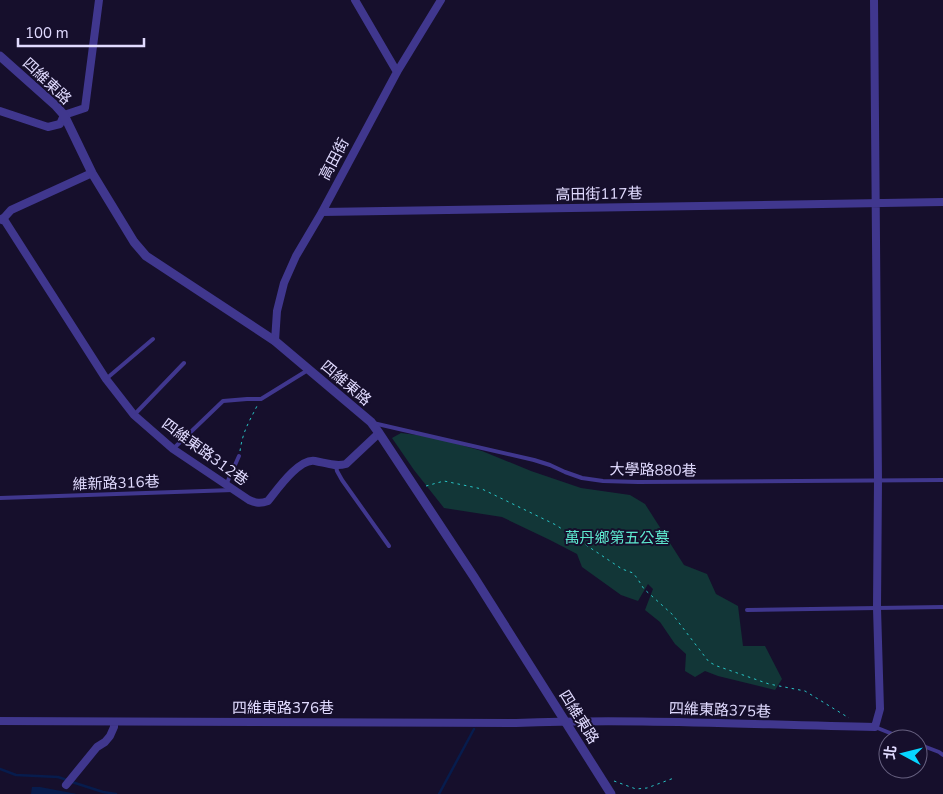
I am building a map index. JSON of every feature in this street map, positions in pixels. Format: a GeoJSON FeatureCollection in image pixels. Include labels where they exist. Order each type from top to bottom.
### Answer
{"type":"FeatureCollection","features":[{"type":"Feature","properties":{"kind":"street"},"geometry":{"type":"LineString","coordinates":[[0,110],[48,127],[60,124],[64,115],[85,108],[99,0]]}},
{"type":"Feature","properties":{"kind":"street"},"geometry":{"type":"LineString","coordinates":[[355,0],[397,72]]}},
{"type":"Feature","properties":{"kind":"street","name":"高田街"},"geometry":{"type":"LineString","coordinates":[[275,340],[277,311],[284,283],[296,256],[322,212],[397,72],[441,0]]}},
{"type":"Feature","properties":{"kind":"street"},"geometry":{"type":"LineString","coordinates":[[874,0],[878,481],[877,608],[880,709],[875,728]]}},
{"type":"Feature","properties":{"kind":"street","name":"四維東路"},"geometry":{"type":"LineString","coordinates":[[0,56],[64,115],[92,173],[134,242],[146,256],[275,340],[371,422],[474,577],[611,794]]}},
{"type":"Feature","properties":{"kind":"street"},"geometry":{"type":"LineString","coordinates":[[2,220],[11,210],[92,173]]}},
{"type":"Feature","properties":{"kind":"street","name":"高田街117巷"},"geometry":{"type":"LineString","coordinates":[[322,212],[943,202]]}},
{"type":"Feature","properties":{"kind":"street","name":"四維東路312巷"},"geometry":{"type":"LineString","coordinates":[[2,220],[106,379],[134,414],[173,449],[257,504],[268,501],[295,470],[307,462],[312,460],[336,466]]}},
{"type":"Feature","properties":{"kind":"street"},"geometry":{"type":"LineString","coordinates":[[336,466],[346,464],[379,432]]}},
{"type":"Feature","properties":{"kind":"street","name":"四維東路376巷"},"geometry":{"type":"LineString","coordinates":[[0,721],[516,723],[565,721]]}},
{"type":"Feature","properties":{"kind":"street","name":"四維東路375巷"},"geometry":{"type":"LineString","coordinates":[[565,721],[875,728]]}},
{"type":"Feature","properties":{"kind":"street"},"geometry":{"type":"LineString","coordinates":[[66,785],[97,747],[106,742],[114,727],[114,722]]}},
{"type":"Feature","properties":{"kind":"lane"},"geometry":{"type":"LineString","coordinates":[[106,379],[153,339]]}},
{"type":"Feature","properties":{"kind":"lane"},"geometry":{"type":"LineString","coordinates":[[134,414],[184,363]]}},
{"type":"Feature","properties":{"kind":"lane"},"geometry":{"type":"LineString","coordinates":[[173,449],[223,401],[261,399],[308,370]]}},
{"type":"Feature","properties":{"kind":"lane","name":"大學路880巷"},"geometry":{"type":"LineString","coordinates":[[371,422],[534,460],[582,478],[603,481],[943,480]]}},
{"type":"Feature","properties":{"kind":"lane"},"geometry":{"type":"LineString","coordinates":[[226,485],[240,456]]}},
{"type":"Feature","properties":{"kind":"lane"},"geometry":{"type":"LineString","coordinates":[[336,466],[342,480],[389,546]]}},
{"type":"Feature","properties":{"kind":"lane","name":"維新路316巷"},"geometry":{"type":"LineString","coordinates":[[0,498],[233,490]]}},
{"type":"Feature","properties":{"kind":"lane"},"geometry":{"type":"LineString","coordinates":[[747,610],[943,607]]}},
{"type":"Feature","properties":{"kind":"lane"},"geometry":{"type":"LineString","coordinates":[[928,748],[943,755]]}},
{"type":"Feature","properties":{"kind":"path"},"geometry":{"type":"LineString","coordinates":[[240,456],[244,431],[261,399]]}},
{"type":"Feature","properties":{"kind":"path"},"geometry":{"type":"LineString","coordinates":[[416,489],[444,481],[482,489],[556,525],[622,569],[633,573],[644,589],[673,615],[709,662],[769,684],[805,691],[849,718],[855,727]]}},
{"type":"Feature","properties":{"kind":"path"},"geometry":{"type":"LineString","coordinates":[[600,776],[636,789],[647,788],[674,778]]}},
{"type":"Feature","properties":{"kind":"green space","name":"萬丹鄉第五公墓"},"geometry":{"type":"Polygon","coordinates":[[[401,433],[433,437],[482,451],[531,471],[581,488],[630,495],[645,504],[684,565],[707,574],[716,594],[738,606],[743,646],[765,646],[782,679],[775,690],[705,671],[695,677],[685,671],[686,654],[675,644],[660,622],[645,610],[653,589],[648,584],[638,601],[621,595],[582,567],[577,554],[550,540],[502,517],[444,508],[392,438],[401,433]]]}},
{"type":"Feature","properties":{"kind":"water"},"geometry":{"type":"Polygon","coordinates":[[[32,787],[40,787],[77,794],[31,794],[32,787]]]}},
{"type":"Feature","properties":{"kind":"waterway"},"geometry":{"type":"LineString","coordinates":[[439,794],[474,729]]}},
{"type":"Feature","properties":{"kind":"waterway"},"geometry":{"type":"LineString","coordinates":[[0,769],[16,775],[58,777],[67,780]]}},
{"type":"Feature","properties":{"kind":"waterway"},"geometry":{"type":"LineString","coordinates":[[72,782],[116,794]]}}]}
